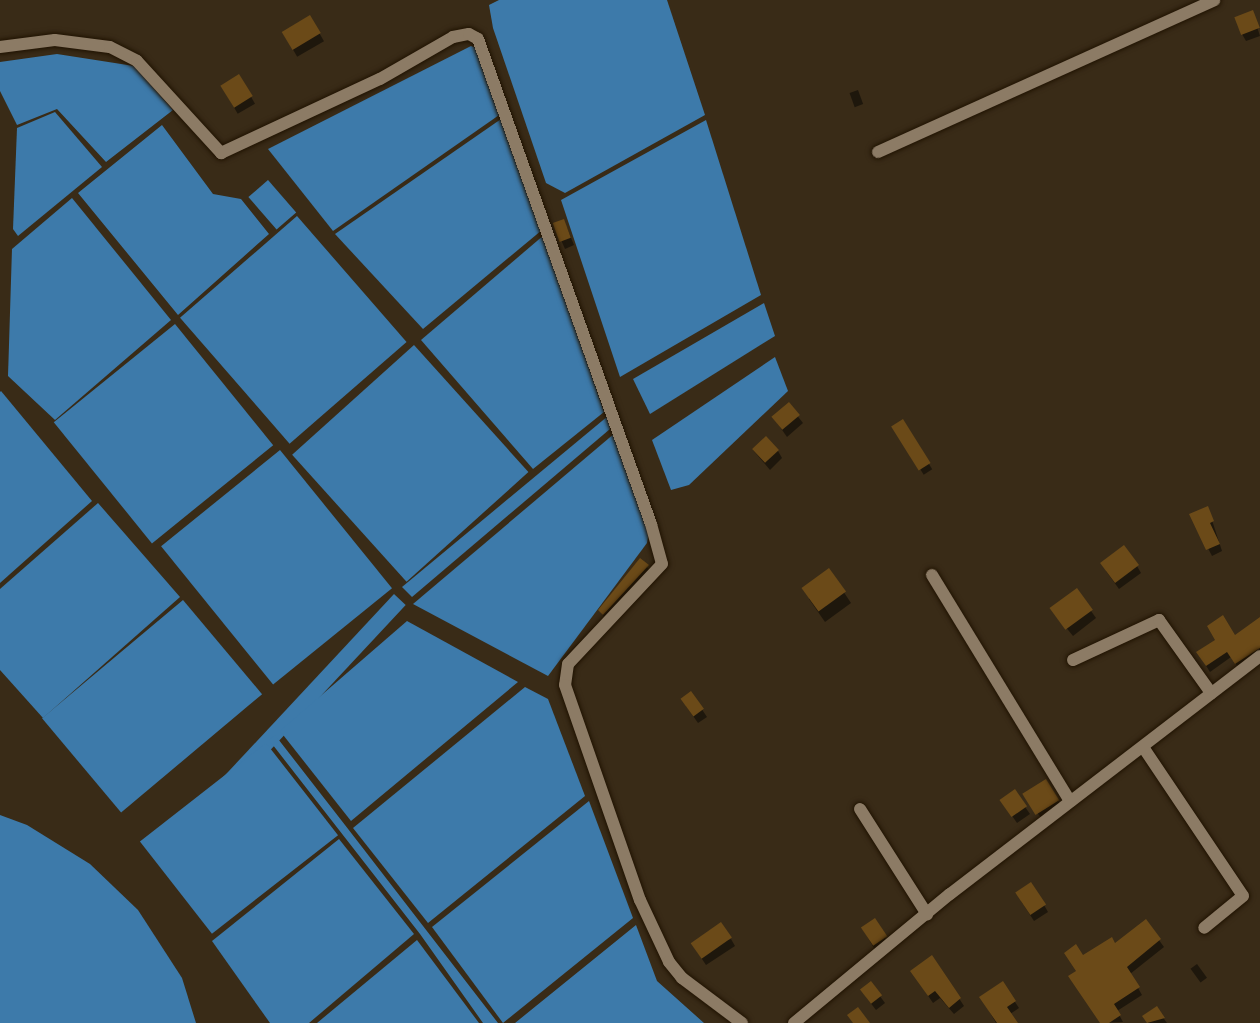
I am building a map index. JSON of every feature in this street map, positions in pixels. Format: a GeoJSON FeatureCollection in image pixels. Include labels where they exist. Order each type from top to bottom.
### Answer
{"type":"FeatureCollection","features":[{"type":"Feature","properties":{"kind":"street"},"geometry":{"type":"LineString","coordinates":[[878,152],[1214,0]]}},
{"type":"Feature","properties":{"kind":"street"},"geometry":{"type":"LineString","coordinates":[[0,47],[56,40],[110,47],[137,61],[222,153],[380,79],[453,37],[469,34],[478,39],[651,524],[662,564],[568,664],[565,685],[632,878],[669,962],[682,978],[742,1023]]}},
{"type":"Feature","properties":{"kind":"street"},"geometry":{"type":"LineString","coordinates":[[932,575],[1070,801]]}},
{"type":"Feature","properties":{"kind":"street"},"geometry":{"type":"LineString","coordinates":[[1073,660],[1159,620],[1211,693]]}},
{"type":"Feature","properties":{"kind":"street"},"geometry":{"type":"LineString","coordinates":[[794,1023],[1070,801],[1260,656]]}},
{"type":"Feature","properties":{"kind":"street"},"geometry":{"type":"LineString","coordinates":[[1143,747],[1244,896],[1204,928]]}},
{"type":"Feature","properties":{"kind":"street"},"geometry":{"type":"LineString","coordinates":[[860,809],[927,914]]}},
{"type":"Feature","properties":{"kind":"water"},"geometry":{"type":"Polygon","coordinates":[[[499,0],[667,0],[705,115],[565,193],[546,183],[493,28],[489,5],[499,0]]]}},
{"type":"Feature","properties":{"kind":"water"},"geometry":{"type":"Polygon","coordinates":[[[471,46],[479,49],[502,113],[333,231],[268,149],[471,46]]]}},
{"type":"Feature","properties":{"kind":"water"},"geometry":{"type":"Polygon","coordinates":[[[57,54],[134,66],[173,110],[106,162],[57,109],[17,125],[0,91],[0,62],[57,54]]]}},
{"type":"Feature","properties":{"kind":"water"},"geometry":{"type":"Polygon","coordinates":[[[55,112],[102,167],[18,236],[13,229],[17,128],[55,112]]]}},
{"type":"Feature","properties":{"kind":"water"},"geometry":{"type":"Polygon","coordinates":[[[504,117],[542,230],[423,329],[335,234],[504,117]]]}},
{"type":"Feature","properties":{"kind":"water"},"geometry":{"type":"Polygon","coordinates":[[[706,120],[761,295],[620,377],[561,200],[706,120]]]}},
{"type":"Feature","properties":{"kind":"water"},"geometry":{"type":"Polygon","coordinates":[[[162,125],[213,194],[241,199],[269,234],[178,315],[78,193],[162,125]]]}},
{"type":"Feature","properties":{"kind":"water"},"geometry":{"type":"Polygon","coordinates":[[[268,180],[296,212],[277,230],[248,197],[268,180]]]}},
{"type":"Feature","properties":{"kind":"water"},"geometry":{"type":"Polygon","coordinates":[[[72,198],[171,320],[55,420],[8,376],[12,249],[72,198]]]}},
{"type":"Feature","properties":{"kind":"water"},"geometry":{"type":"Polygon","coordinates":[[[297,216],[407,342],[290,444],[180,318],[297,216]]]}},
{"type":"Feature","properties":{"kind":"water"},"geometry":{"type":"Polygon","coordinates":[[[544,235],[604,412],[533,469],[421,340],[544,235]]]}},
{"type":"Feature","properties":{"kind":"water"},"geometry":{"type":"Polygon","coordinates":[[[764,303],[775,336],[650,414],[633,379],[764,303]]]}},
{"type":"Feature","properties":{"kind":"water"},"geometry":{"type":"Polygon","coordinates":[[[175,324],[273,445],[152,543],[54,422],[175,324]]]}},
{"type":"Feature","properties":{"kind":"water"},"geometry":{"type":"Polygon","coordinates":[[[414,345],[528,472],[407,582],[292,455],[414,345]]]}},
{"type":"Feature","properties":{"kind":"water"},"geometry":{"type":"Polygon","coordinates":[[[775,357],[788,391],[689,485],[671,490],[652,440],[775,357]]]}},
{"type":"Feature","properties":{"kind":"water"},"geometry":{"type":"Polygon","coordinates":[[[0,392],[92,501],[0,583],[0,392]]]}},
{"type":"Feature","properties":{"kind":"water"},"geometry":{"type":"Polygon","coordinates":[[[608,416],[610,429],[412,597],[402,587],[608,416]]]}},
{"type":"Feature","properties":{"kind":"water"},"geometry":{"type":"Polygon","coordinates":[[[615,433],[650,527],[647,543],[548,676],[413,604],[615,433]]]}},
{"type":"Feature","properties":{"kind":"water"},"geometry":{"type":"Polygon","coordinates":[[[280,450],[392,588],[273,685],[161,546],[280,450]]]}},
{"type":"Feature","properties":{"kind":"water"},"geometry":{"type":"Polygon","coordinates":[[[98,503],[180,597],[43,718],[0,670],[0,589],[98,503]]]}},
{"type":"Feature","properties":{"kind":"water"},"geometry":{"type":"Polygon","coordinates":[[[394,594],[406,605],[180,847],[168,836],[394,594]]]}},
{"type":"Feature","properties":{"kind":"water"},"geometry":{"type":"Polygon","coordinates":[[[183,600],[262,694],[121,812],[42,718],[183,600]]]}},
{"type":"Feature","properties":{"kind":"water"},"geometry":{"type":"Polygon","coordinates":[[[407,621],[518,682],[351,821],[280,731],[407,621]]]}},
{"type":"Feature","properties":{"kind":"water"},"geometry":{"type":"Polygon","coordinates":[[[525,687],[548,699],[585,796],[428,923],[353,828],[525,687]]]}},
{"type":"Feature","properties":{"kind":"water"},"geometry":{"type":"Polygon","coordinates":[[[275,735],[498,1023],[483,1023],[420,934],[269,740],[275,735]]]}},
{"type":"Feature","properties":{"kind":"water"},"geometry":{"type":"Polygon","coordinates":[[[266,743],[338,835],[212,934],[140,842],[266,743]]]}},
{"type":"Feature","properties":{"kind":"water"},"geometry":{"type":"Polygon","coordinates":[[[589,801],[633,918],[503,1023],[432,927],[589,801]]]}},
{"type":"Feature","properties":{"kind":"water"},"geometry":{"type":"Polygon","coordinates":[[[0,815],[27,825],[90,864],[138,910],[182,978],[196,1023],[0,1023],[0,815]]]}},
{"type":"Feature","properties":{"kind":"water"},"geometry":{"type":"Polygon","coordinates":[[[339,839],[414,934],[309,1023],[270,1023],[212,941],[339,839]]]}},
{"type":"Feature","properties":{"kind":"water"},"geometry":{"type":"Polygon","coordinates":[[[636,925],[657,981],[704,1023],[515,1023],[636,925]]]}},
{"type":"Feature","properties":{"kind":"water"},"geometry":{"type":"Polygon","coordinates":[[[417,940],[479,1023],[317,1023],[417,940]]]}},
{"type":"Feature","properties":{"kind":"building"},"geometry":{"type":"Polygon","coordinates":[[[1253,10],[1260,28],[1241,35],[1234,17],[1253,10]]]}},
{"type":"Feature","properties":{"kind":"building"},"geometry":{"type":"Polygon","coordinates":[[[310,15],[321,33],[293,50],[282,32],[310,15]]]}},
{"type":"Feature","properties":{"kind":"building"},"geometry":{"type":"Polygon","coordinates":[[[239,74],[253,96],[234,108],[220,86],[239,74]]]}},
{"type":"Feature","properties":{"kind":"building"},"geometry":{"type":"Polygon","coordinates":[[[564,219],[571,238],[560,242],[553,223],[564,219]]]}},
{"type":"Feature","properties":{"kind":"building"},"geometry":{"type":"Polygon","coordinates":[[[789,402],[800,415],[782,430],[771,417],[789,402]]]}},
{"type":"Feature","properties":{"kind":"building"},"geometry":{"type":"Polygon","coordinates":[[[903,419],[931,463],[919,471],[891,426],[903,419]]]}},
{"type":"Feature","properties":{"kind":"building"},"geometry":{"type":"Polygon","coordinates":[[[766,436],[779,450],[765,463],[752,449],[766,436]]]}},
{"type":"Feature","properties":{"kind":"building"},"geometry":{"type":"Polygon","coordinates":[[[1208,506],[1214,521],[1210,523],[1220,544],[1206,550],[1189,514],[1208,506]]]}},
{"type":"Feature","properties":{"kind":"building"},"geometry":{"type":"Polygon","coordinates":[[[1124,545],[1139,565],[1115,583],[1100,563],[1124,545]]]}},
{"type":"Feature","properties":{"kind":"building"},"geometry":{"type":"Polygon","coordinates":[[[640,558],[649,565],[603,615],[598,610],[640,558]]]}},
{"type":"Feature","properties":{"kind":"building"},"geometry":{"type":"Polygon","coordinates":[[[829,568],[846,591],[819,611],[801,588],[829,568]]]}},
{"type":"Feature","properties":{"kind":"building"},"geometry":{"type":"Polygon","coordinates":[[[1077,588],[1093,610],[1065,630],[1049,608],[1077,588]]]}},
{"type":"Feature","properties":{"kind":"building"},"geometry":{"type":"Polygon","coordinates":[[[1223,615],[1235,635],[1260,617],[1260,648],[1235,664],[1227,652],[1206,666],[1196,652],[1215,640],[1207,626],[1223,615]]]}},
{"type":"Feature","properties":{"kind":"building"},"geometry":{"type":"Polygon","coordinates":[[[691,691],[704,709],[693,716],[680,699],[691,691]]]}},
{"type":"Feature","properties":{"kind":"building"},"geometry":{"type":"Polygon","coordinates":[[[1046,779],[1059,800],[1036,815],[1022,794],[1046,779]]]}},
{"type":"Feature","properties":{"kind":"building"},"geometry":{"type":"Polygon","coordinates":[[[1015,789],[1027,806],[1011,817],[999,800],[1015,789]]]}},
{"type":"Feature","properties":{"kind":"building"},"geometry":{"type":"Polygon","coordinates":[[[1031,882],[1046,904],[1030,915],[1015,893],[1031,882]]]}},
{"type":"Feature","properties":{"kind":"building"},"geometry":{"type":"Polygon","coordinates":[[[875,918],[887,936],[873,946],[861,928],[875,918]]]}},
{"type":"Feature","properties":{"kind":"building"},"geometry":{"type":"Polygon","coordinates":[[[1146,919],[1161,939],[1127,967],[1140,987],[1114,1004],[1121,1015],[1109,1023],[1100,1023],[1068,976],[1076,971],[1064,953],[1076,944],[1083,955],[1112,937],[1115,943],[1146,919]]]}},
{"type":"Feature","properties":{"kind":"building"},"geometry":{"type":"Polygon","coordinates":[[[721,922],[732,938],[702,959],[691,943],[721,922]]]}},
{"type":"Feature","properties":{"kind":"building"},"geometry":{"type":"Polygon","coordinates":[[[932,955],[961,998],[949,1008],[935,991],[928,996],[910,971],[932,955]]]}},
{"type":"Feature","properties":{"kind":"building"},"geometry":{"type":"Polygon","coordinates":[[[871,981],[882,995],[871,1004],[860,990],[871,981]]]}},
{"type":"Feature","properties":{"kind":"building"},"geometry":{"type":"Polygon","coordinates":[[[1003,981],[1016,1001],[1007,1007],[1018,1023],[997,1023],[979,997],[1003,981]]]}},
{"type":"Feature","properties":{"kind":"building"},"geometry":{"type":"Polygon","coordinates":[[[1157,1006],[1165,1018],[1147,1023],[1142,1016],[1157,1006]]]}},
{"type":"Feature","properties":{"kind":"building"},"geometry":{"type":"Polygon","coordinates":[[[858,1007],[870,1023],[853,1023],[847,1015],[858,1007]]]}}]}
